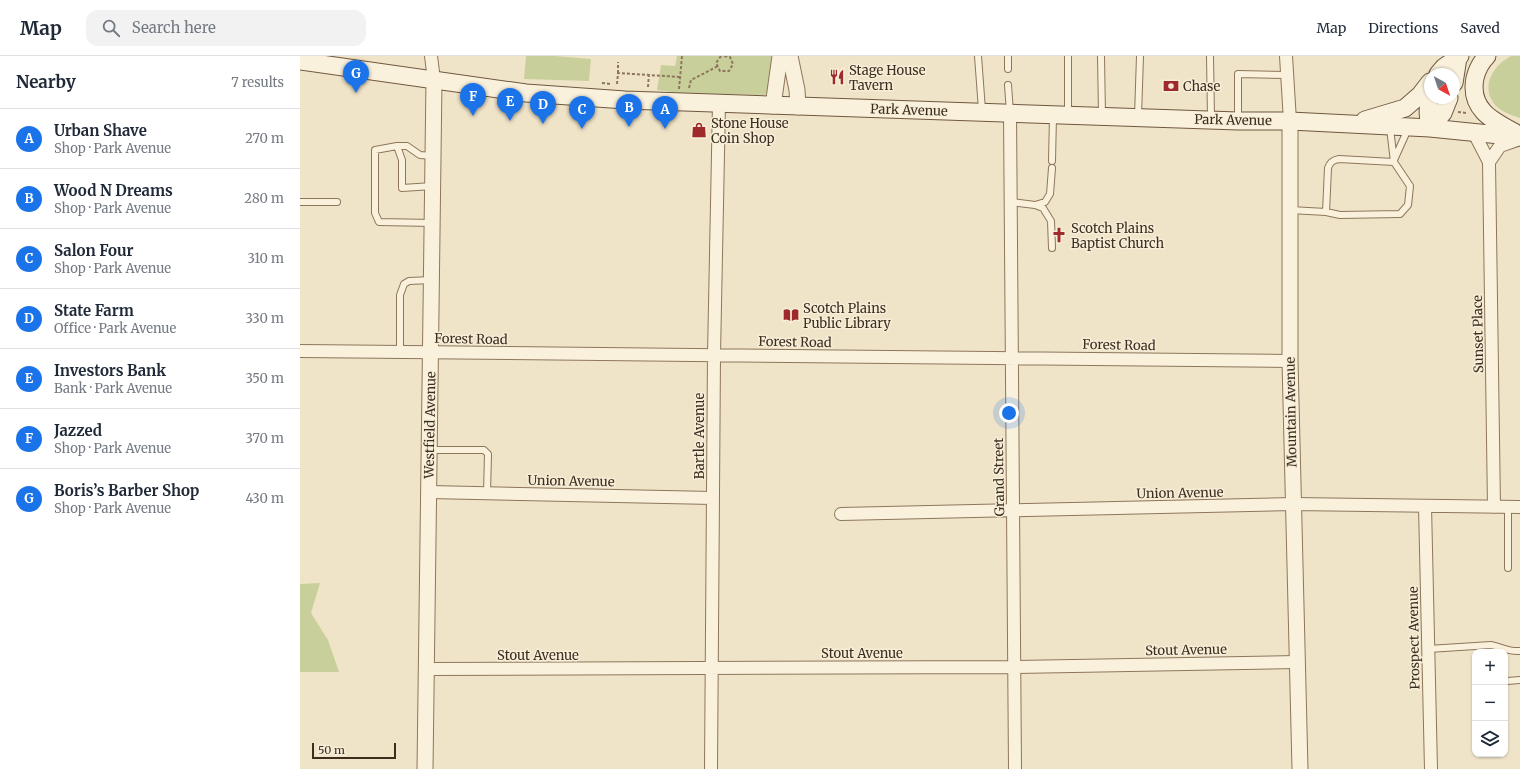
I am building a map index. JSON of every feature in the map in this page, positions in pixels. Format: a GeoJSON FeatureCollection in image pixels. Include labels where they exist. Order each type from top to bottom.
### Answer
{"type":"FeatureCollection","features":[{"type":"Feature","properties":{"kind":"main road"},"geometry":{"type":"LineString","coordinates":[[1487,56],[1476,75],[1474,90],[1477,102],[1488,117],[1520,137]]}},
{"type":"Feature","properties":{"kind":"main road"},"geometry":{"type":"LineString","coordinates":[[1443,68],[1459,57]]}},
{"type":"Feature","properties":{"kind":"main road"},"geometry":{"type":"LineString","coordinates":[[1457,68],[1459,57]]}},
{"type":"Feature","properties":{"kind":"main road","name":"Park Avenue"},"geometry":{"type":"LineString","coordinates":[[300,61],[533,94],[626,100],[1390,126],[1473,131],[1520,137]]}},
{"type":"Feature","properties":{"kind":"main road"},"geometry":{"type":"LineString","coordinates":[[1350,125],[1405,108],[1424,90]]}},
{"type":"Feature","properties":{"kind":"main road"},"geometry":{"type":"LineString","coordinates":[[1428,104],[1430,128]]}},
{"type":"Feature","properties":{"kind":"main road"},"geometry":{"type":"LineString","coordinates":[[1430,128],[1451,105]]}},
{"type":"Feature","properties":{"kind":"street"},"geometry":{"type":"LineString","coordinates":[[431,56],[434,80]]}},
{"type":"Feature","properties":{"kind":"street"},"geometry":{"type":"LineString","coordinates":[[774,106],[780,56]]}},
{"type":"Feature","properties":{"kind":"street"},"geometry":{"type":"LineString","coordinates":[[790,56],[797,90],[798,107]]}},
{"type":"Feature","properties":{"kind":"street","name":"Mountain Avenue"},"geometry":{"type":"LineString","coordinates":[[1286,56],[1290,122],[1290,361],[1300,769]]}},
{"type":"Feature","properties":{"kind":"street","name":"Westfield Avenue"},"geometry":{"type":"LineString","coordinates":[[425,769],[434,80]]}},
{"type":"Feature","properties":{"kind":"street","name":"Bartle Avenue"},"geometry":{"type":"LineString","coordinates":[[711,769],[714,356],[720,103]]}},
{"type":"Feature","properties":{"kind":"street","name":"Grand Street"},"geometry":{"type":"LineString","coordinates":[[1010,113],[1016,769]]}},
{"type":"Feature","properties":{"kind":"street","name":"Sunset Place"},"geometry":{"type":"LineString","coordinates":[[1473,131],[1489,162],[1494,507]]}},
{"type":"Feature","properties":{"kind":"street"},"geometry":{"type":"LineString","coordinates":[[1489,162],[1500,146],[1520,137]]}},
{"type":"Feature","properties":{"kind":"street","name":"Forest Road"},"geometry":{"type":"LineString","coordinates":[[300,351],[1290,361]]}},
{"type":"Feature","properties":{"kind":"street","name":"Union Avenue"},"geometry":{"type":"LineString","coordinates":[[429,492],[713,498]]}},
{"type":"Feature","properties":{"kind":"street","name":"Union Avenue"},"geometry":{"type":"LineString","coordinates":[[841,514],[1293,504],[1514,507]]}},
{"type":"Feature","properties":{"kind":"street","name":"Prospect Avenue"},"geometry":{"type":"LineString","coordinates":[[1425,506],[1431,769]]}},
{"type":"Feature","properties":{"kind":"street","name":"Stout Avenue"},"geometry":{"type":"LineString","coordinates":[[427,669],[1014,667],[1297,662]]}},
{"type":"Feature","properties":{"kind":"lane"},"geometry":{"type":"LineString","coordinates":[[978,56],[982,113]]}},
{"type":"Feature","properties":{"kind":"lane"},"geometry":{"type":"LineString","coordinates":[[1008,56],[1008,69]]}},
{"type":"Feature","properties":{"kind":"lane"},"geometry":{"type":"LineString","coordinates":[[1052,161],[1061,115],[1068,56]]}},
{"type":"Feature","properties":{"kind":"lane"},"geometry":{"type":"LineString","coordinates":[[1102,56],[1102,116]]}},
{"type":"Feature","properties":{"kind":"lane"},"geometry":{"type":"LineString","coordinates":[[1138,118],[1140,56]]}},
{"type":"Feature","properties":{"kind":"lane"},"geometry":{"type":"LineString","coordinates":[[1210,56],[1211,120]]}},
{"type":"Feature","properties":{"kind":"lane"},"geometry":{"type":"LineString","coordinates":[[1238,121],[1238,74],[1288,75]]}},
{"type":"Feature","properties":{"kind":"lane"},"geometry":{"type":"LineString","coordinates":[[1008,85],[1010,113]]}},
{"type":"Feature","properties":{"kind":"lane"},"geometry":{"type":"LineString","coordinates":[[1290,210],[1326,212],[1340,215],[1400,214],[1408,205],[1410,186],[1394,162],[1390,126]]}},
{"type":"Feature","properties":{"kind":"lane"},"geometry":{"type":"LineString","coordinates":[[1394,162],[1409,127]]}},
{"type":"Feature","properties":{"kind":"lane"},"geometry":{"type":"LineString","coordinates":[[397,146],[402,160],[402,188],[433,186]]}},
{"type":"Feature","properties":{"kind":"lane"},"geometry":{"type":"LineString","coordinates":[[432,223],[379,222],[375,213],[375,150],[397,146],[407,146],[420,155],[433,156]]}},
{"type":"Feature","properties":{"kind":"lane"},"geometry":{"type":"LineString","coordinates":[[1326,212],[1328,168],[1331,162],[1339,159],[1394,162]]}},
{"type":"Feature","properties":{"kind":"lane"},"geometry":{"type":"LineString","coordinates":[[1035,205],[1045,202],[1050,194],[1052,168]]}},
{"type":"Feature","properties":{"kind":"lane"},"geometry":{"type":"LineString","coordinates":[[300,202],[337,202]]}},
{"type":"Feature","properties":{"kind":"lane"},"geometry":{"type":"LineString","coordinates":[[1011,202],[1035,205],[1043,208],[1051,222],[1052,248]]}},
{"type":"Feature","properties":{"kind":"lane"},"geometry":{"type":"LineString","coordinates":[[400,352],[400,295],[404,284],[409,281],[432,280]]}},
{"type":"Feature","properties":{"kind":"lane"},"geometry":{"type":"LineString","coordinates":[[430,450],[484,450],[488,454],[487,494]]}},
{"type":"Feature","properties":{"kind":"lane"},"geometry":{"type":"LineString","coordinates":[[1508,568],[1514,507]]}},
{"type":"Feature","properties":{"kind":"lane"},"geometry":{"type":"LineString","coordinates":[[1428,649],[1491,645],[1499,646],[1512,652],[1520,652]]}},
{"type":"Feature","properties":{"kind":"lane"},"geometry":{"type":"LineString","coordinates":[[1508,681],[1520,680]]}},
{"type":"Feature","properties":{"kind":"path"},"geometry":{"type":"LineString","coordinates":[[682,56],[679,89],[693,90]]}},
{"type":"Feature","properties":{"kind":"path"},"geometry":{"type":"LineString","coordinates":[[724,56],[730,57],[733,64],[729,71],[720,71],[718,66],[716,63],[724,56]]}},
{"type":"Feature","properties":{"kind":"path"},"geometry":{"type":"LineString","coordinates":[[600,83],[617,84],[618,62]]}},
{"type":"Feature","properties":{"kind":"path"},"geometry":{"type":"LineString","coordinates":[[688,90],[690,80],[697,78],[718,66]]}},
{"type":"Feature","properties":{"kind":"path"},"geometry":{"type":"LineString","coordinates":[[618,73],[680,77]]}},
{"type":"Feature","properties":{"kind":"path"},"geometry":{"type":"LineString","coordinates":[[641,86],[648,86],[649,74]]}},
{"type":"Feature","properties":{"kind":"path"},"geometry":{"type":"LineString","coordinates":[[1451,105],[1467,113]]}},
{"type":"Feature","properties":{"kind":"green space"},"geometry":{"type":"Polygon","coordinates":[[[526,56],[555,56],[591,59],[589,81],[524,79],[526,56]]]}},
{"type":"Feature","properties":{"kind":"green space"},"geometry":{"type":"Polygon","coordinates":[[[677,56],[771,56],[770,89],[765,95],[679,93],[657,90],[661,65],[675,66],[677,56]]]}},
{"type":"Feature","properties":{"kind":"green space"},"geometry":{"type":"Polygon","coordinates":[[[1511,56],[1520,56],[1520,118],[1507,113],[1494,104],[1490,97],[1489,91],[1490,79],[1496,68],[1511,56]]]}},
{"type":"Feature","properties":{"kind":"green space"},"geometry":{"type":"Polygon","coordinates":[[[320,583],[311,613],[328,640],[339,672],[300,672],[300,584],[320,583]]]}},
{"type":"Feature","properties":{"kind":"place","name":"Stage House Tavern"},"geometry":{"type":"Point","coordinates":[837,77]}},
{"type":"Feature","properties":{"kind":"place","name":"Chase"},"geometry":{"type":"Point","coordinates":[1171,86]}},
{"type":"Feature","properties":{"kind":"place","name":"Boris’s Barber Shop"},"geometry":{"type":"Point","coordinates":[356,93]}},
{"type":"Feature","properties":{"kind":"place","name":"Jazzed"},"geometry":{"type":"Point","coordinates":[473,116]}},
{"type":"Feature","properties":{"kind":"place","name":"Investors Bank"},"geometry":{"type":"Point","coordinates":[510,121]}},
{"type":"Feature","properties":{"kind":"place","name":"State Farm"},"geometry":{"type":"Point","coordinates":[543,124]}},
{"type":"Feature","properties":{"kind":"place","name":"Wood N Dreams"},"geometry":{"type":"Point","coordinates":[629,127]}},
{"type":"Feature","properties":{"kind":"place","name":"Salon Four"},"geometry":{"type":"Point","coordinates":[582,129]}},
{"type":"Feature","properties":{"kind":"place","name":"Urban Shave"},"geometry":{"type":"Point","coordinates":[665,129]}},
{"type":"Feature","properties":{"kind":"place","name":"Stone House Coin Shop"},"geometry":{"type":"Point","coordinates":[699,130]}},
{"type":"Feature","properties":{"kind":"place","name":"Scotch Plains Baptist Church"},"geometry":{"type":"Point","coordinates":[1059,235]}},
{"type":"Feature","properties":{"kind":"place","name":"Scotch Plains Public Library"},"geometry":{"type":"Point","coordinates":[791,315]}}]}
